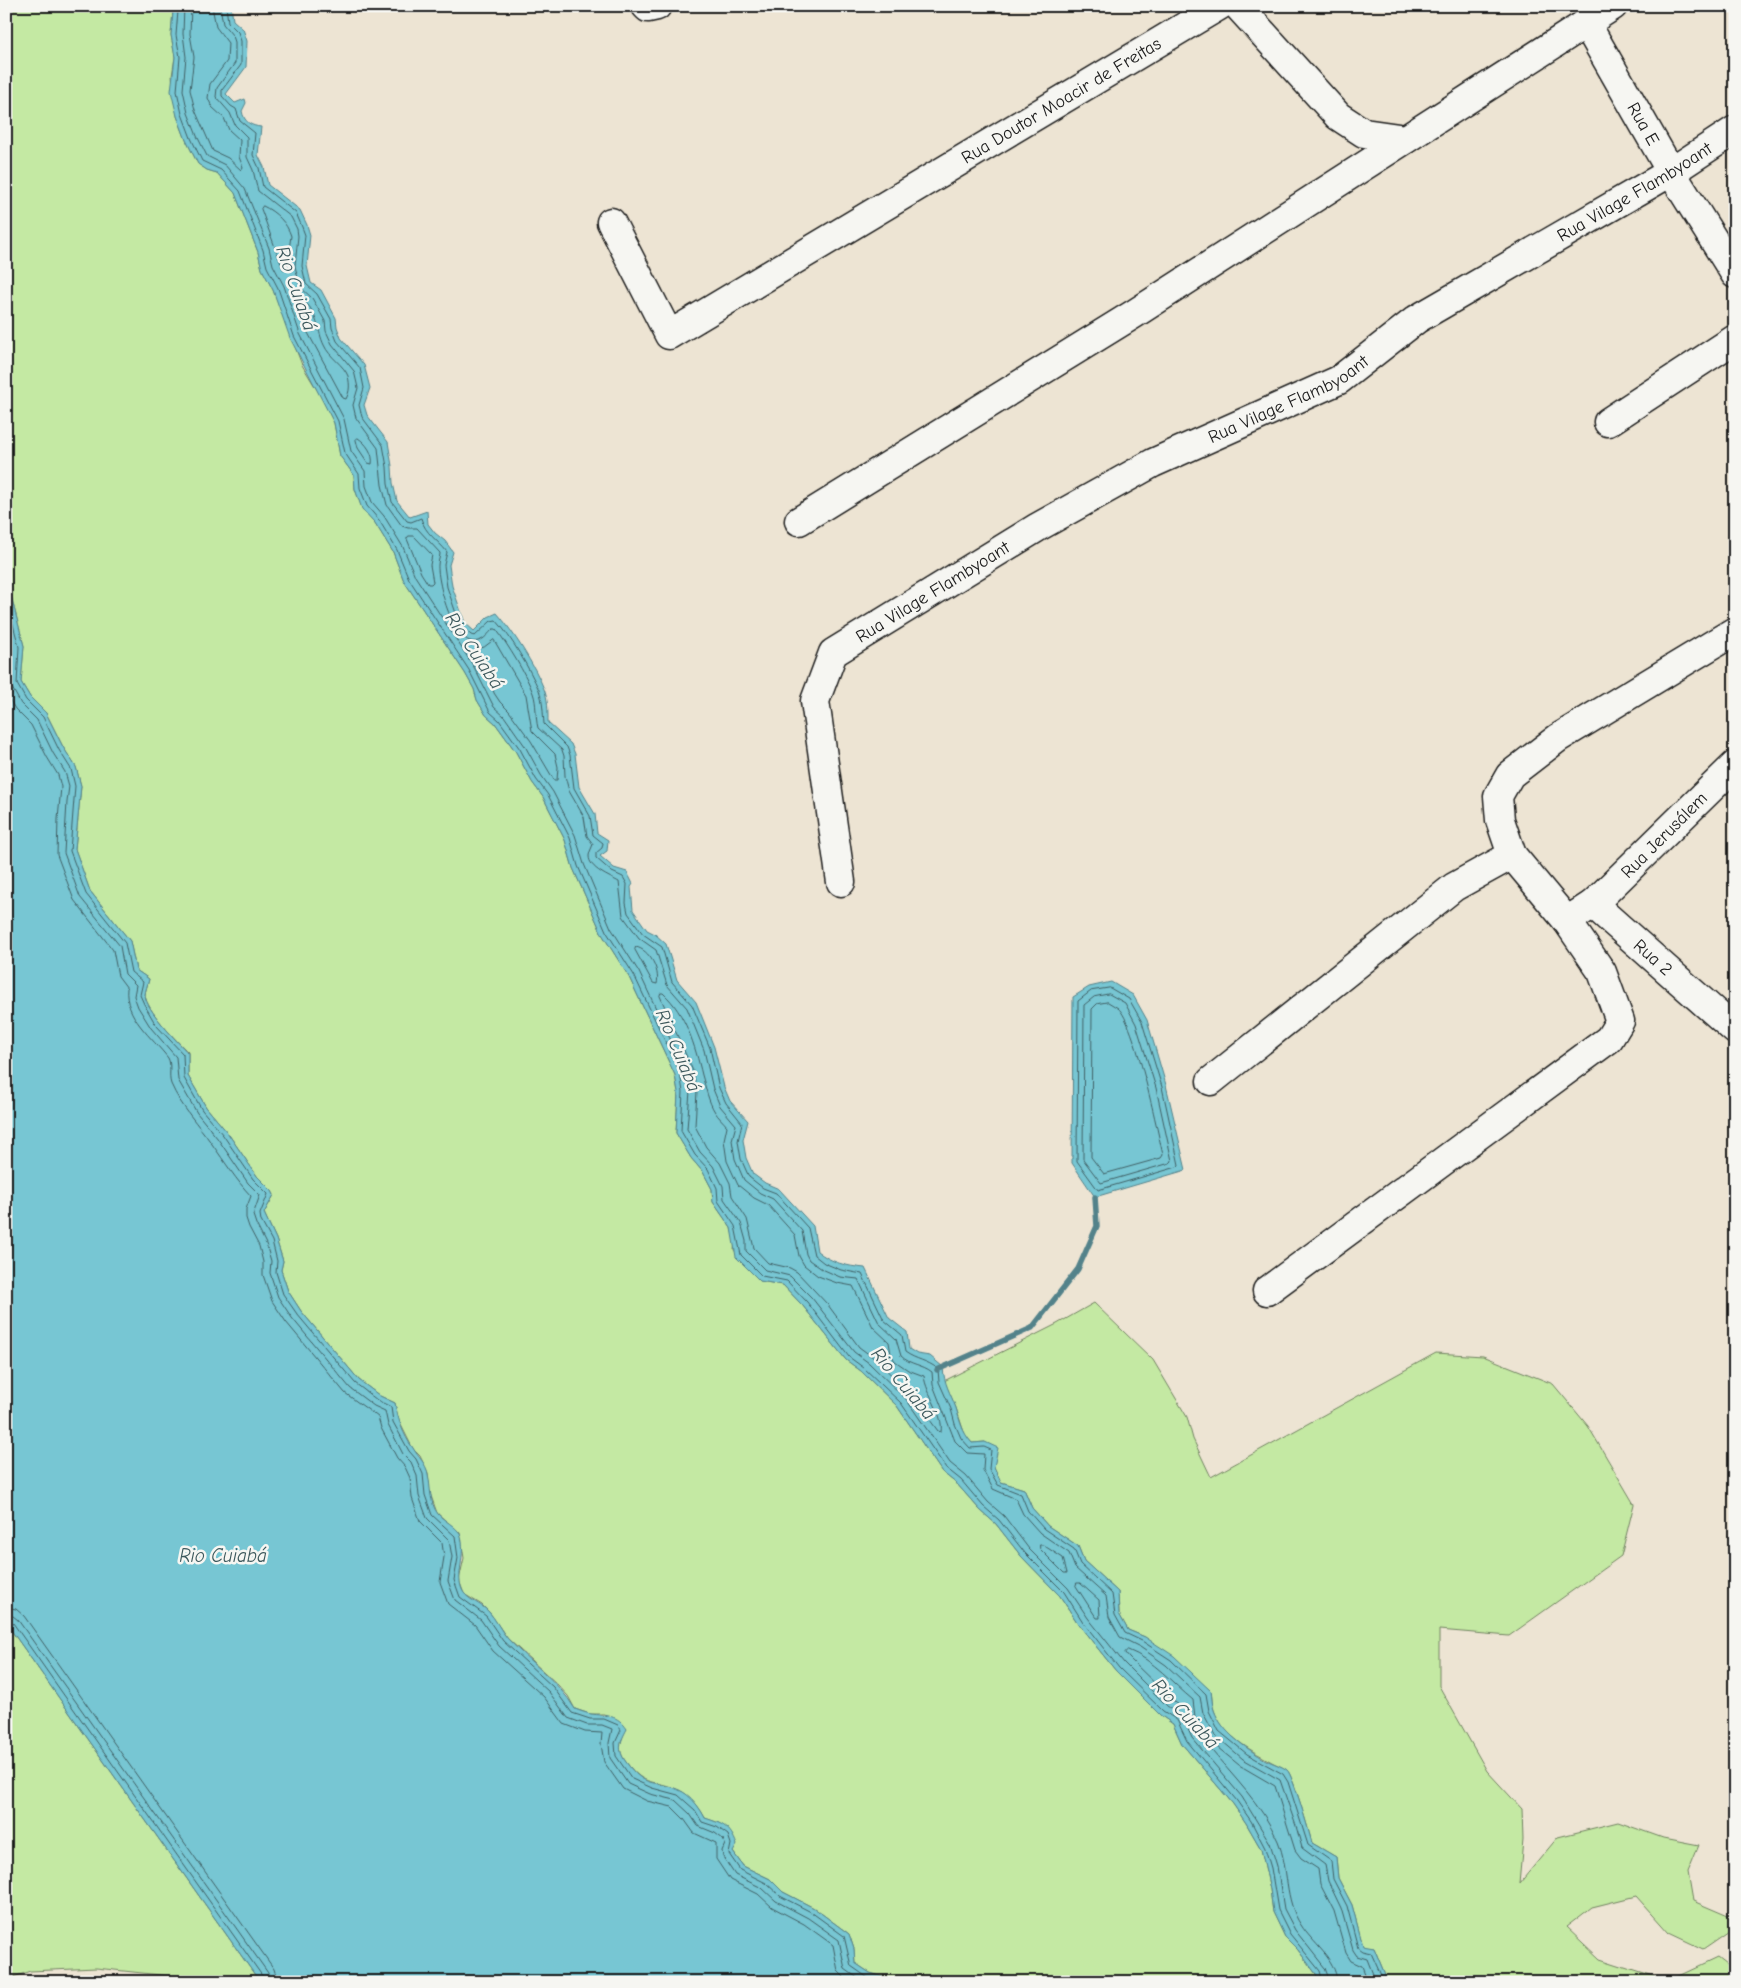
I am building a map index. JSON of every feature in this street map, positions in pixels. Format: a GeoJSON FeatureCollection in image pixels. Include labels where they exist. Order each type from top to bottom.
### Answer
{"type":"FeatureCollection","features":[{"type":"Feature","properties":{"kind":"street"},"geometry":{"type":"LineString","coordinates":[[646,6],[648,8],[657,6]]}},
{"type":"Feature","properties":{"kind":"street","name":"Rua Doutor Moacir de Freitas"},"geometry":{"type":"LineString","coordinates":[[611,222],[669,335],[903,197],[1219,6]]}},
{"type":"Feature","properties":{"kind":"street"},"geometry":{"type":"LineString","coordinates":[[1238,6],[1338,116],[1364,133],[1406,139]]}},
{"type":"Feature","properties":{"kind":"street"},"geometry":{"type":"LineString","coordinates":[[799,521],[1134,314],[1612,6]]}},
{"type":"Feature","properties":{"kind":"street","name":"Rua E"},"geometry":{"type":"LineString","coordinates":[[1586,23],[1671,172],[1735,274]]}},
{"type":"Feature","properties":{"kind":"street","name":"Rua Vilage Flambyoant"},"geometry":{"type":"LineString","coordinates":[[841,882],[815,701],[833,653],[1038,527],[1153,463],[1339,380],[1417,319],[1671,172],[1735,130]]}},
{"type":"Feature","properties":{"kind":"street"},"geometry":{"type":"LineString","coordinates":[[1608,422],[1735,338]]}},
{"type":"Feature","properties":{"kind":"street"},"geometry":{"type":"LineString","coordinates":[[1267,1291],[1609,1039],[1620,1021],[1602,972],[1567,921],[1512,855],[1500,820],[1498,796],[1510,775],[1558,738],[1735,631]]}},
{"type":"Feature","properties":{"kind":"street","name":"Rua Jerusálem"},"geometry":{"type":"LineString","coordinates":[[1593,904],[1735,765]]}},
{"type":"Feature","properties":{"kind":"street"},"geometry":{"type":"LineString","coordinates":[[1211,1081],[1454,887],[1512,855]]}},
{"type":"Feature","properties":{"kind":"street"},"geometry":{"type":"LineString","coordinates":[[1567,921],[1593,904]]}},
{"type":"Feature","properties":{"kind":"street","name":"Rua 2"},"geometry":{"type":"LineString","coordinates":[[1593,904],[1735,1030]]}},
{"type":"Feature","properties":{"kind":"green space"},"geometry":{"type":"Polygon","coordinates":[[[6,6],[172,6],[171,35],[175,57],[172,76],[177,116],[186,140],[198,164],[207,170],[217,173],[235,193],[258,252],[262,269],[273,290],[302,365],[322,398],[334,423],[340,456],[354,475],[355,489],[362,508],[375,523],[393,552],[404,581],[465,673],[486,715],[495,723],[516,752],[532,782],[543,797],[565,840],[573,868],[602,934],[629,977],[675,1075],[678,1092],[676,1133],[691,1158],[703,1172],[712,1189],[713,1202],[731,1228],[735,1243],[734,1250],[760,1281],[783,1285],[803,1306],[846,1360],[861,1371],[897,1406],[942,1472],[957,1484],[980,1510],[996,1524],[1021,1556],[1060,1596],[1079,1625],[1116,1671],[1160,1715],[1173,1724],[1182,1744],[1233,1804],[1261,1849],[1273,1912],[1285,1937],[1298,1950],[1316,1974],[1319,1982],[889,1982],[889,1979],[870,1973],[855,1963],[854,1949],[849,1934],[814,1908],[783,1892],[770,1879],[743,1866],[733,1852],[719,1823],[705,1818],[691,1798],[670,1786],[650,1782],[639,1776],[621,1754],[621,1742],[626,1729],[604,1714],[590,1714],[575,1709],[568,1696],[557,1684],[507,1638],[490,1613],[482,1605],[464,1594],[459,1580],[464,1558],[460,1533],[437,1513],[430,1493],[428,1473],[398,1419],[395,1403],[380,1396],[359,1380],[301,1311],[288,1291],[281,1270],[283,1261],[276,1239],[264,1213],[274,1195],[257,1176],[227,1132],[206,1107],[188,1076],[188,1052],[163,1025],[147,1001],[145,993],[149,979],[136,970],[130,941],[90,891],[75,849],[81,786],[76,767],[63,747],[46,713],[30,697],[21,682],[24,646],[11,596],[6,585],[6,6]]]}},
{"type":"Feature","properties":{"kind":"green space"},"geometry":{"type":"Polygon","coordinates":[[[1094,1303],[1153,1360],[1187,1417],[1193,1439],[1211,1477],[1436,1353],[1483,1356],[1553,1384],[1588,1426],[1634,1504],[1621,1556],[1509,1636],[1439,1630],[1439,1686],[1487,1771],[1522,1809],[1523,1840],[1519,1884],[1558,1837],[1618,1822],[1663,1838],[1699,1845],[1688,1872],[1693,1901],[1735,1919],[1735,1927],[1703,1949],[1669,1933],[1636,1896],[1592,1907],[1566,1927],[1600,1959],[1668,1981],[1717,1958],[1735,1972],[1735,1982],[1390,1982],[1374,1948],[1363,1947],[1352,1905],[1338,1878],[1336,1857],[1312,1843],[1297,1792],[1287,1770],[1254,1751],[1230,1734],[1223,1727],[1213,1708],[1211,1691],[1145,1637],[1128,1630],[1119,1614],[1118,1592],[1084,1561],[1078,1546],[1048,1526],[1032,1508],[1024,1489],[1001,1482],[994,1467],[995,1457],[985,1442],[972,1443],[965,1435],[944,1381],[1057,1324],[1094,1303]]]}},
{"type":"Feature","properties":{"kind":"green space"},"geometry":{"type":"Polygon","coordinates":[[[6,1623],[260,1982],[230,1982],[226,1977],[188,1978],[96,1968],[30,1971],[6,1980],[6,1623]]]}},
{"type":"Feature","properties":{"kind":"water","name":"Rio Cuiabá"},"geometry":{"type":"Polygon","coordinates":[[[172,6],[231,6],[233,20],[243,29],[247,41],[246,67],[226,94],[235,103],[245,99],[246,103],[242,111],[244,118],[254,126],[261,127],[258,155],[264,167],[268,185],[300,210],[307,225],[310,235],[307,266],[311,283],[321,290],[336,318],[341,338],[364,365],[370,388],[364,405],[367,415],[388,442],[397,501],[410,517],[427,511],[428,524],[453,552],[449,565],[452,586],[465,623],[474,631],[488,617],[497,613],[517,639],[535,670],[546,697],[548,723],[571,744],[575,754],[579,787],[595,814],[597,833],[608,840],[607,851],[600,856],[614,868],[627,872],[633,884],[631,887],[633,910],[647,930],[655,934],[666,944],[677,980],[696,1002],[714,1047],[724,1087],[730,1101],[748,1121],[743,1140],[746,1158],[753,1174],[765,1183],[779,1189],[813,1226],[817,1251],[840,1263],[865,1268],[889,1318],[907,1332],[909,1349],[917,1354],[930,1356],[943,1367],[948,1388],[966,1435],[972,1443],[985,1442],[998,1448],[994,1467],[1001,1482],[1024,1489],[1032,1508],[1048,1526],[1078,1546],[1084,1561],[1118,1592],[1119,1614],[1128,1630],[1145,1637],[1174,1656],[1211,1691],[1214,1710],[1229,1733],[1258,1755],[1287,1770],[1297,1792],[1312,1843],[1336,1857],[1338,1878],[1352,1905],[1363,1946],[1374,1948],[1390,1982],[1319,1982],[1316,1974],[1298,1950],[1285,1937],[1273,1912],[1261,1849],[1233,1804],[1182,1744],[1173,1724],[1160,1715],[1116,1671],[1079,1625],[1060,1596],[1021,1556],[996,1524],[980,1510],[957,1484],[942,1472],[897,1406],[861,1371],[846,1360],[803,1306],[783,1285],[760,1281],[736,1257],[731,1228],[713,1202],[712,1189],[703,1172],[691,1158],[676,1133],[678,1092],[675,1075],[629,977],[602,934],[573,868],[565,840],[543,797],[532,782],[516,752],[495,723],[486,715],[465,673],[404,581],[393,552],[375,523],[362,509],[355,489],[354,475],[340,456],[334,423],[290,338],[273,290],[262,269],[258,252],[235,193],[217,173],[207,170],[198,164],[186,140],[177,116],[171,91],[175,57],[171,35],[172,6]]]}},
{"type":"Feature","properties":{"kind":"water","name":"Rio Cuiabá"},"geometry":{"type":"Polygon","coordinates":[[[6,585],[11,596],[24,646],[21,682],[30,697],[46,713],[63,747],[76,767],[81,786],[75,849],[90,891],[130,941],[136,970],[149,979],[145,993],[147,1001],[163,1025],[188,1053],[188,1076],[206,1107],[227,1132],[257,1176],[274,1195],[264,1213],[276,1239],[283,1261],[281,1270],[288,1291],[301,1311],[359,1380],[380,1396],[395,1403],[399,1421],[409,1443],[427,1470],[435,1509],[460,1534],[462,1549],[460,1580],[464,1593],[488,1611],[508,1639],[552,1680],[575,1709],[615,1718],[623,1724],[627,1729],[621,1742],[621,1754],[633,1771],[644,1780],[679,1790],[691,1798],[705,1818],[721,1824],[729,1830],[737,1845],[733,1852],[743,1866],[770,1879],[783,1892],[814,1908],[849,1934],[854,1949],[855,1963],[870,1973],[890,1979],[889,1982],[260,1982],[6,1623],[6,585]]]}},
{"type":"Feature","properties":{"kind":"water"},"geometry":{"type":"Polygon","coordinates":[[[1111,982],[1133,995],[1147,1020],[1166,1085],[1186,1170],[1095,1197],[1072,1163],[1073,997],[1089,987],[1111,982]]]}},
{"type":"Feature","properties":{"kind":"waterway"},"geometry":{"type":"LineString","coordinates":[[937,1370],[1032,1328],[1078,1269],[1097,1226],[1095,1197]]}}]}
